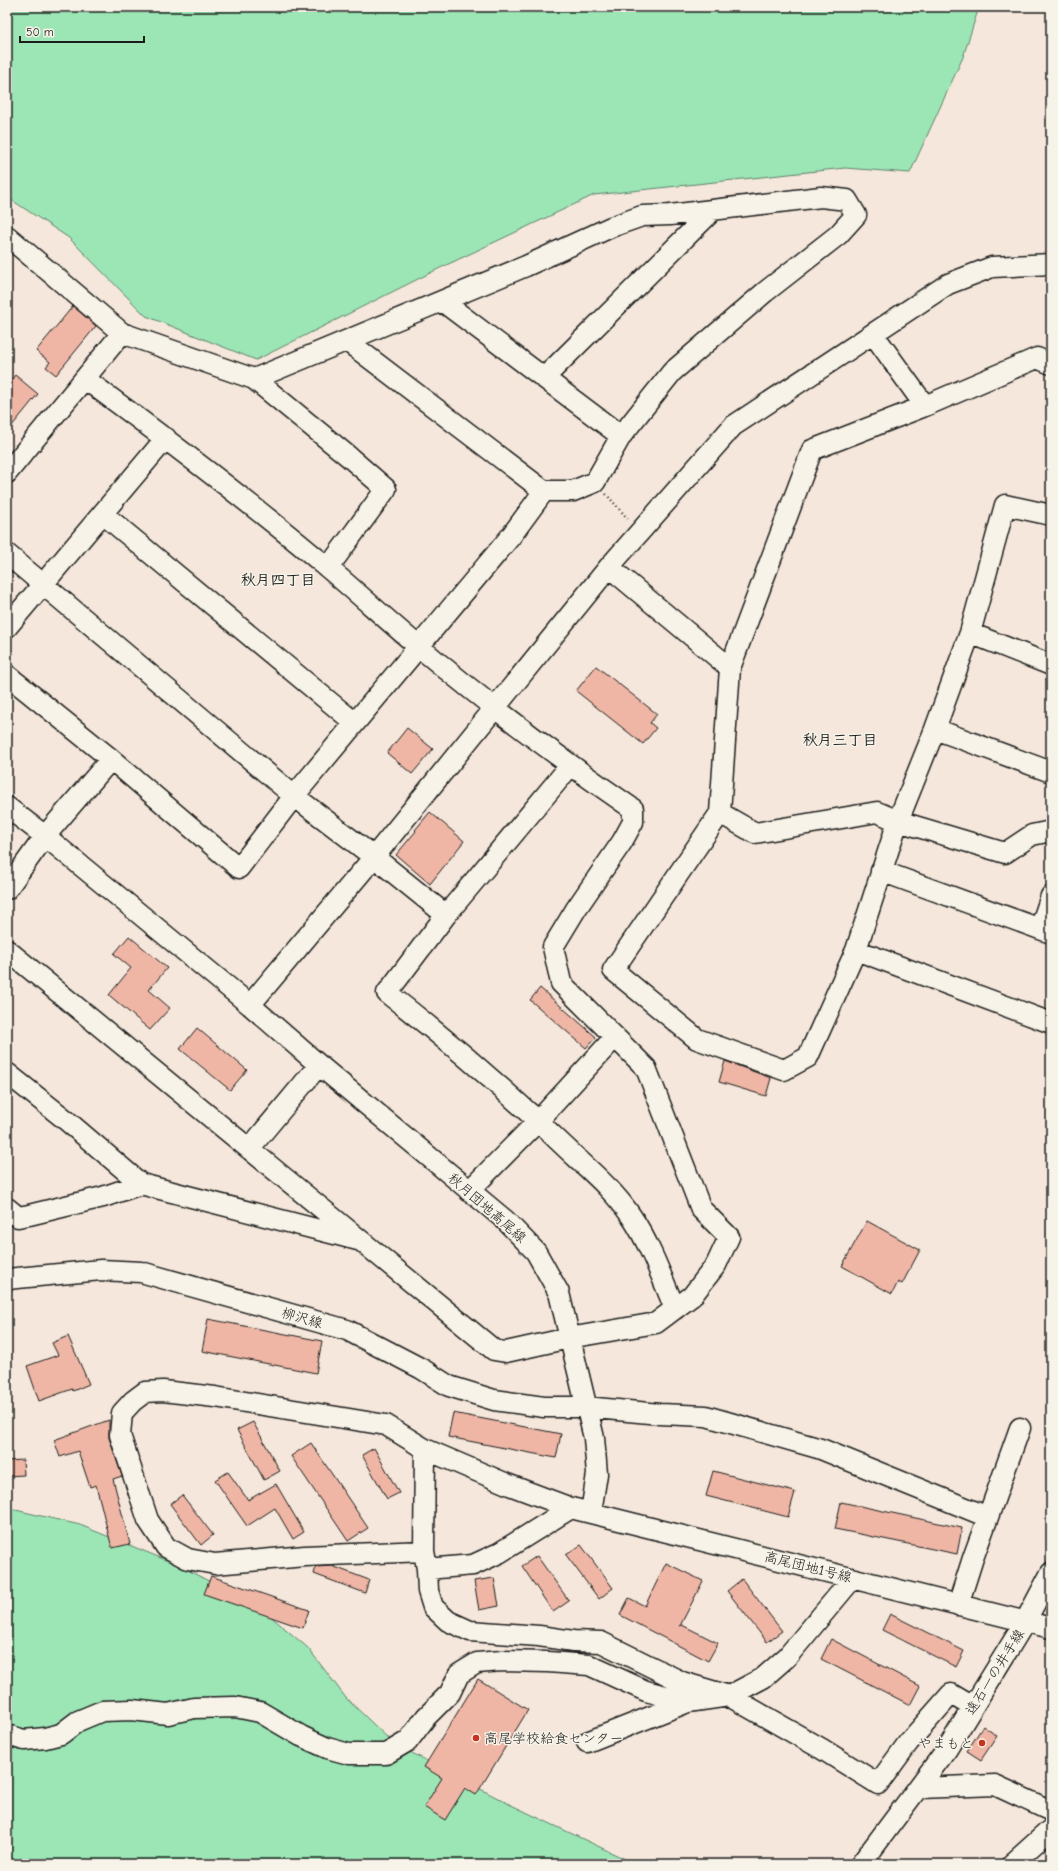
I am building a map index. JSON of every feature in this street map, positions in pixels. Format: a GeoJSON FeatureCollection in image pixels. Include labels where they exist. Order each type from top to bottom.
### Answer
{"type":"FeatureCollection","features":[{"type":"Feature","properties":{"kind":"street"},"geometry":{"type":"LineString","coordinates":[[254,380],[442,301],[526,266],[611,227],[642,216],[670,215],[821,197],[847,200],[856,215],[838,235],[765,292],[672,372],[621,436],[595,482],[572,491],[544,491],[347,341]]}},
{"type":"Feature","properties":{"kind":"street"},"geometry":{"type":"LineString","coordinates":[[545,377],[713,210]]}},
{"type":"Feature","properties":{"kind":"street"},"geometry":{"type":"LineString","coordinates":[[7,236],[122,333],[254,380],[348,456],[386,489],[328,568]]}},
{"type":"Feature","properties":{"kind":"street"},"geometry":{"type":"LineString","coordinates":[[250,1005],[374,857],[639,531],[733,426],[874,335],[948,284],[992,267],[1051,264]]}},
{"type":"Feature","properties":{"kind":"street"},"geometry":{"type":"LineString","coordinates":[[442,301],[545,377],[621,436]]}},
{"type":"Feature","properties":{"kind":"street"},"geometry":{"type":"LineString","coordinates":[[7,473],[122,333]]}},
{"type":"Feature","properties":{"kind":"street"},"geometry":{"type":"LineString","coordinates":[[874,335],[925,406]]}},
{"type":"Feature","properties":{"kind":"street"},"geometry":{"type":"LineString","coordinates":[[1051,364],[1037,358],[925,406],[812,450],[730,668],[720,813],[613,970],[697,1039],[784,1070],[808,1057],[856,950],[898,821],[935,729],[970,633],[1005,505],[1051,515]]}},
{"type":"Feature","properties":{"kind":"street"},"geometry":{"type":"LineString","coordinates":[[7,950],[494,1350],[506,1352],[569,1338],[656,1323],[692,1296],[716,1265],[729,1237],[701,1209],[646,1068],[562,983],[553,947],[576,909],[622,842],[633,822],[633,809],[570,766],[495,708],[418,647],[328,568],[166,438],[85,379]]}},
{"type":"Feature","properties":{"kind":"street"},"geometry":{"type":"LineString","coordinates":[[7,627],[166,438]]}},
{"type":"Feature","properties":{"kind":"street"},"geometry":{"type":"LineString","coordinates":[[7,675],[111,759],[239,868],[294,796],[511,536],[544,491]]}},
{"type":"Feature","properties":{"kind":"street"},"geometry":{"type":"LineString","coordinates":[[103,514],[355,723]]}},
{"type":"Feature","properties":{"kind":"street"},"geometry":{"type":"LineString","coordinates":[[7,554],[44,583],[294,796],[374,857],[446,915]]}},
{"type":"Feature","properties":{"kind":"street"},"geometry":{"type":"LineString","coordinates":[[609,567],[730,668]]}},
{"type":"Feature","properties":{"kind":"street"},"geometry":{"type":"LineString","coordinates":[[970,633],[1051,665]]}},
{"type":"Feature","properties":{"kind":"street"},"geometry":{"type":"LineString","coordinates":[[935,729],[1051,772]]}},
{"type":"Feature","properties":{"kind":"street"},"geometry":{"type":"LineString","coordinates":[[7,889],[46,836],[111,759]]}},
{"type":"Feature","properties":{"kind":"street"},"geometry":{"type":"LineString","coordinates":[[570,766],[446,915],[387,993],[437,1032],[538,1121],[606,1186],[632,1216],[656,1262],[675,1309]]}},
{"type":"Feature","properties":{"kind":"street","name":"秋月団地高尾線"},"geometry":{"type":"LineString","coordinates":[[7,807],[46,836],[250,1005],[319,1065],[505,1220],[536,1252],[559,1293],[585,1407],[594,1438],[597,1474],[591,1512]]}},
{"type":"Feature","properties":{"kind":"street"},"geometry":{"type":"LineString","coordinates":[[720,813],[755,833],[877,812],[898,821],[1005,853],[1032,835],[1051,830]]}},
{"type":"Feature","properties":{"kind":"street"},"geometry":{"type":"LineString","coordinates":[[881,871],[1045,931],[1051,896]]}},
{"type":"Feature","properties":{"kind":"street"},"geometry":{"type":"LineString","coordinates":[[856,950],[1051,1023]]}},
{"type":"Feature","properties":{"kind":"street"},"geometry":{"type":"LineString","coordinates":[[470,1191],[538,1121],[615,1037]]}},
{"type":"Feature","properties":{"kind":"street"},"geometry":{"type":"LineString","coordinates":[[249,1149],[319,1065]]}},
{"type":"Feature","properties":{"kind":"street"},"geometry":{"type":"LineString","coordinates":[[7,1073],[66,1120],[141,1184],[364,1242]]}},
{"type":"Feature","properties":{"kind":"street"},"geometry":{"type":"LineString","coordinates":[[7,1208],[18,1217],[103,1197],[141,1184]]}},
{"type":"Feature","properties":{"kind":"street","name":"柳沢線"},"geometry":{"type":"LineString","coordinates":[[7,1279],[101,1270],[141,1272],[347,1330],[422,1369],[449,1386],[494,1400],[544,1407],[585,1407],[660,1414],[706,1416],[821,1449],[988,1517]]}},
{"type":"Feature","properties":{"kind":"street","name":"高尾団地1号線"},"geometry":{"type":"LineString","coordinates":[[571,1508],[499,1553],[473,1565],[426,1560],[305,1556],[215,1564],[188,1559],[166,1547],[148,1520],[120,1435],[122,1413],[145,1392],[163,1391],[215,1397],[386,1425],[425,1449],[507,1484],[571,1508],[1051,1628]]}},
{"type":"Feature","properties":{"kind":"street"},"geometry":{"type":"LineString","coordinates":[[958,1605],[1020,1428]]}},
{"type":"Feature","properties":{"kind":"street"},"geometry":{"type":"LineString","coordinates":[[425,1449],[426,1560],[428,1591],[433,1607],[448,1621],[470,1631],[539,1636],[573,1641],[601,1642],[682,1682],[729,1696],[822,1749],[878,1784],[908,1743],[951,1694],[973,1707]]}},
{"type":"Feature","properties":{"kind":"street","name":"遠石一の井手線"},"geometry":{"type":"LineString","coordinates":[[861,1864],[920,1788],[947,1749],[1025,1622],[1051,1573]]}},
{"type":"Feature","properties":{"kind":"street"},"geometry":{"type":"LineString","coordinates":[[587,1742],[688,1702],[729,1696],[764,1678],[787,1657],[852,1579]]}},
{"type":"Feature","properties":{"kind":"street"},"geometry":{"type":"LineString","coordinates":[[7,1735],[24,1740],[45,1738],[61,1734],[78,1721],[102,1711],[132,1710],[168,1714],[194,1708],[235,1707],[260,1712],[301,1736],[327,1748],[349,1754],[386,1754],[408,1741],[426,1717],[450,1693],[458,1674],[477,1663],[502,1661],[589,1665],[646,1691],[688,1702]]}},
{"type":"Feature","properties":{"kind":"street"},"geometry":{"type":"LineString","coordinates":[[920,1788],[995,1785],[1051,1811]]}},
{"type":"Feature","properties":{"kind":"street"},"geometry":{"type":"LineString","coordinates":[[1012,1864],[1046,1840]]}},
{"type":"Feature","properties":{"kind":"path"},"geometry":{"type":"LineString","coordinates":[[595,482],[639,531]]}},
{"type":"Feature","properties":{"kind":"green space"},"geometry":{"type":"Polygon","coordinates":[[[7,7],[979,7],[963,57],[910,173],[845,168],[594,195],[438,269],[256,360],[146,316],[69,238],[7,197],[7,7]]]}},
{"type":"Feature","properties":{"kind":"green space"},"geometry":{"type":"Polygon","coordinates":[[[7,1508],[80,1525],[178,1565],[262,1609],[308,1648],[346,1698],[393,1743],[509,1804],[625,1859],[631,1864],[7,1864],[7,1508]]]}},
{"type":"Feature","properties":{"kind":"building"},"geometry":{"type":"Polygon","coordinates":[[[73,306],[96,326],[56,375],[46,367],[50,362],[36,351],[73,306]]]}},
{"type":"Feature","properties":{"kind":"building"},"geometry":{"type":"Polygon","coordinates":[[[15,375],[38,394],[7,432],[7,385],[15,375]]]}},
{"type":"Feature","properties":{"kind":"building"},"geometry":{"type":"Polygon","coordinates":[[[596,666],[657,714],[650,723],[656,728],[643,744],[576,691],[596,666]]]}},
{"type":"Feature","properties":{"kind":"building"},"geometry":{"type":"Polygon","coordinates":[[[407,728],[433,749],[412,774],[387,753],[407,728]]]}},
{"type":"Feature","properties":{"kind":"building"},"geometry":{"type":"Polygon","coordinates":[[[430,812],[464,841],[430,884],[396,855],[430,812]]]}},
{"type":"Feature","properties":{"kind":"building"},"geometry":{"type":"Polygon","coordinates":[[[129,936],[167,968],[149,990],[170,1008],[150,1030],[109,995],[131,968],[114,954],[129,936]]]}},
{"type":"Feature","properties":{"kind":"building"},"geometry":{"type":"Polygon","coordinates":[[[540,988],[596,1037],[586,1048],[530,1000],[540,988]]]}},
{"type":"Feature","properties":{"kind":"building"},"geometry":{"type":"Polygon","coordinates":[[[197,1028],[247,1070],[230,1090],[180,1049],[197,1028]]]}},
{"type":"Feature","properties":{"kind":"building"},"geometry":{"type":"Polygon","coordinates":[[[725,1061],[771,1078],[766,1096],[719,1082],[725,1061]]]}},
{"type":"Feature","properties":{"kind":"building"},"geometry":{"type":"Polygon","coordinates":[[[867,1221],[920,1250],[902,1284],[898,1282],[892,1294],[842,1266],[867,1221]]]}},
{"type":"Feature","properties":{"kind":"building"},"geometry":{"type":"Polygon","coordinates":[[[208,1319],[322,1341],[316,1373],[202,1351],[208,1319]]]}},
{"type":"Feature","properties":{"kind":"building"},"geometry":{"type":"Polygon","coordinates":[[[68,1336],[89,1384],[73,1391],[72,1389],[39,1401],[27,1366],[58,1355],[52,1343],[68,1336]]]}},
{"type":"Feature","properties":{"kind":"building"},"geometry":{"type":"Polygon","coordinates":[[[453,1413],[561,1434],[556,1458],[448,1437],[453,1413]]]}},
{"type":"Feature","properties":{"kind":"building"},"geometry":{"type":"Polygon","coordinates":[[[109,1420],[109,1438],[122,1476],[113,1479],[130,1544],[112,1548],[96,1485],[90,1487],[78,1451],[60,1457],[54,1440],[109,1420]]]}},
{"type":"Feature","properties":{"kind":"building"},"geometry":{"type":"Polygon","coordinates":[[[253,1422],[280,1471],[264,1480],[237,1430],[253,1422]]]}},
{"type":"Feature","properties":{"kind":"building"},"geometry":{"type":"Polygon","coordinates":[[[311,1443],[368,1528],[348,1541],[291,1456],[311,1443]]]}},
{"type":"Feature","properties":{"kind":"building"},"geometry":{"type":"Polygon","coordinates":[[[374,1448],[399,1493],[387,1499],[362,1455],[374,1448]]]}},
{"type":"Feature","properties":{"kind":"building"},"geometry":{"type":"Polygon","coordinates":[[[23,1460],[24,1475],[7,1476],[7,1461],[23,1460]]]}},
{"type":"Feature","properties":{"kind":"building"},"geometry":{"type":"Polygon","coordinates":[[[713,1471],[795,1492],[788,1517],[706,1496],[713,1471]]]}},
{"type":"Feature","properties":{"kind":"building"},"geometry":{"type":"Polygon","coordinates":[[[228,1472],[248,1500],[276,1484],[304,1532],[293,1539],[275,1508],[247,1526],[215,1480],[228,1472]]]}},
{"type":"Feature","properties":{"kind":"building"},"geometry":{"type":"Polygon","coordinates":[[[182,1495],[213,1535],[201,1545],[170,1504],[182,1495]]]}},
{"type":"Feature","properties":{"kind":"building"},"geometry":{"type":"Polygon","coordinates":[[[841,1502],[962,1528],[957,1554],[835,1529],[841,1502]]]}},
{"type":"Feature","properties":{"kind":"building"},"geometry":{"type":"Polygon","coordinates":[[[581,1545],[613,1588],[599,1599],[566,1555],[581,1545]]]}},
{"type":"Feature","properties":{"kind":"building"},"geometry":{"type":"Polygon","coordinates":[[[537,1556],[569,1601],[553,1612],[522,1566],[537,1556]]]}},
{"type":"Feature","properties":{"kind":"building"},"geometry":{"type":"Polygon","coordinates":[[[666,1563],[703,1581],[680,1626],[682,1625],[718,1643],[708,1661],[620,1615],[629,1598],[645,1606],[666,1563]]]}},
{"type":"Feature","properties":{"kind":"building"},"geometry":{"type":"Polygon","coordinates":[[[332,1566],[369,1580],[365,1593],[314,1574],[316,1567],[332,1566]]]}},
{"type":"Feature","properties":{"kind":"building"},"geometry":{"type":"Polygon","coordinates":[[[211,1576],[309,1610],[303,1628],[204,1594],[211,1576]]]}},
{"type":"Feature","properties":{"kind":"building"},"geometry":{"type":"Polygon","coordinates":[[[494,1578],[499,1606],[479,1610],[474,1581],[494,1578]]]}},
{"type":"Feature","properties":{"kind":"building"},"geometry":{"type":"Polygon","coordinates":[[[742,1579],[782,1631],[767,1642],[727,1591],[742,1579]]]}},
{"type":"Feature","properties":{"kind":"building"},"geometry":{"type":"Polygon","coordinates":[[[890,1614],[964,1651],[956,1667],[882,1630],[890,1614]]]}},
{"type":"Feature","properties":{"kind":"building"},"geometry":{"type":"Polygon","coordinates":[[[831,1639],[920,1686],[910,1705],[821,1659],[831,1639]]]}},
{"type":"Feature","properties":{"kind":"building","name":"高尾学校給食センター"},"geometry":{"type":"Polygon","coordinates":[[[478,1679],[528,1710],[476,1795],[465,1788],[445,1820],[424,1807],[442,1778],[424,1767],[478,1679]]]}},
{"type":"Feature","properties":{"kind":"building","name":"やまもと"},"geometry":{"type":"Polygon","coordinates":[[[983,1726],[997,1736],[981,1760],[967,1751],[983,1726]]]}},
{"type":"Feature","properties":{"kind":"place","name":"高尾学校給食センター"},"geometry":{"type":"Point","coordinates":[476,1738]}},
{"type":"Feature","properties":{"kind":"place","name":"やまもと"},"geometry":{"type":"Point","coordinates":[982,1743]}},
{"type":"Feature","properties":{"kind":"district","name":"秋月四丁目"},"geometry":{"type":"Point","coordinates":[278,580]}},
{"type":"Feature","properties":{"kind":"district","name":"秋月三丁目"},"geometry":{"type":"Point","coordinates":[840,740]}}]}
